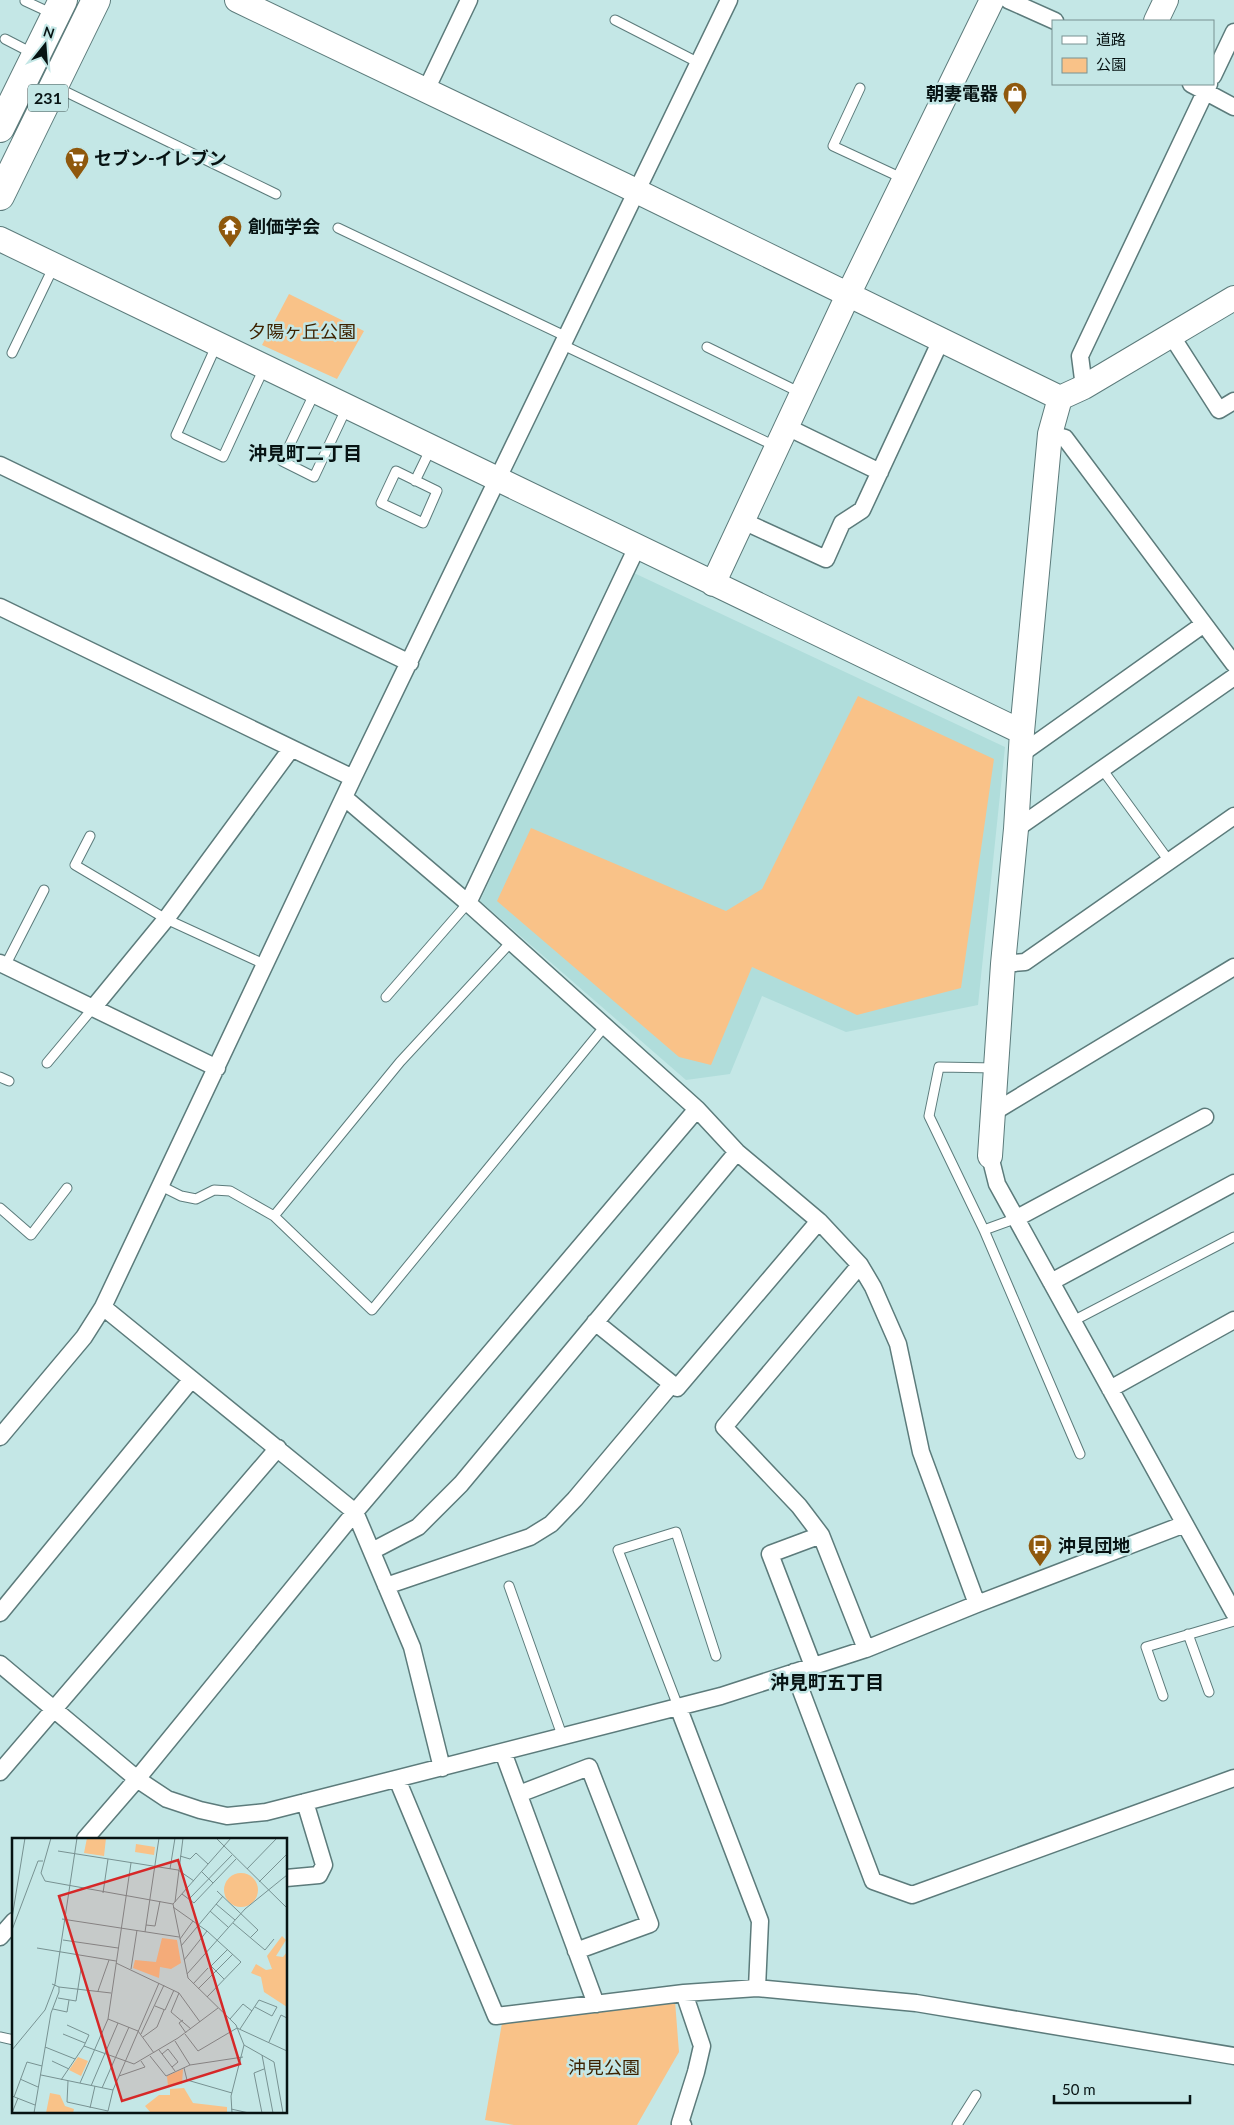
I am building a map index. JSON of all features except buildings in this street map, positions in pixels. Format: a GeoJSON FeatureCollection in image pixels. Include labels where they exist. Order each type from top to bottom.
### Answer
{"type":"FeatureCollection","features":[{"type":"Feature","properties":{"kind":"highway","name":"231"},"geometry":{"type":"LineString","coordinates":[[0,196],[96,0]]}},
{"type":"Feature","properties":{"kind":"highway","name":"231"},"geometry":{"type":"LineString","coordinates":[[0,128],[59,8]]}},
{"type":"Feature","properties":{"kind":"street"},"geometry":{"type":"LineString","coordinates":[[237,0],[637,191],[1060,398]]}},
{"type":"Feature","properties":{"kind":"street"},"geometry":{"type":"LineString","coordinates":[[426,90],[469,0]]}},
{"type":"Feature","properties":{"kind":"street"},"geometry":{"type":"LineString","coordinates":[[0,1436],[84,1337],[103,1307],[353,778],[729,0]]}},
{"type":"Feature","properties":{"kind":"street"},"geometry":{"type":"LineString","coordinates":[[713,584],[848,295],[992,0]]}},
{"type":"Feature","properties":{"kind":"street"},"geometry":{"type":"LineString","coordinates":[[1008,0],[1053,20]]}},
{"type":"Feature","properties":{"kind":"street"},"geometry":{"type":"LineString","coordinates":[[1156,20],[1166,0]]}},
{"type":"Feature","properties":{"kind":"street"},"geometry":{"type":"LineString","coordinates":[[1214,73],[1234,32]]}},
{"type":"Feature","properties":{"kind":"street"},"geometry":{"type":"LineString","coordinates":[[1084,387],[1080,356],[1208,85]]}},
{"type":"Feature","properties":{"kind":"street"},"geometry":{"type":"LineString","coordinates":[[1211,85],[1234,107]]}},
{"type":"Feature","properties":{"kind":"street"},"geometry":{"type":"LineString","coordinates":[[0,239],[713,584],[1021,743]]}},
{"type":"Feature","properties":{"kind":"street"},"geometry":{"type":"LineString","coordinates":[[1234,298],[1084,387],[1060,398],[1050,434],[1021,743],[990,1156],[997,1184],[1234,1613]]}},
{"type":"Feature","properties":{"kind":"street"},"geometry":{"type":"LineString","coordinates":[[1171,335],[1219,410],[1233,403]]}},
{"type":"Feature","properties":{"kind":"street"},"geometry":{"type":"LineString","coordinates":[[743,521],[826,559],[842,523],[862,510],[941,340]]}},
{"type":"Feature","properties":{"kind":"street"},"geometry":{"type":"LineString","coordinates":[[1050,434],[1065,438],[1234,664]]}},
{"type":"Feature","properties":{"kind":"street"},"geometry":{"type":"LineString","coordinates":[[782,437],[880,472]]}},
{"type":"Feature","properties":{"kind":"street"},"geometry":{"type":"LineString","coordinates":[[0,465],[410,662]]}},
{"type":"Feature","properties":{"kind":"street"},"geometry":{"type":"LineString","coordinates":[[468,903],[637,547]]}},
{"type":"Feature","properties":{"kind":"street"},"geometry":{"type":"LineString","coordinates":[[0,607],[353,778]]}},
{"type":"Feature","properties":{"kind":"street"},"geometry":{"type":"LineString","coordinates":[[1021,743],[1204,624]]}},
{"type":"Feature","properties":{"kind":"street"},"geometry":{"type":"LineString","coordinates":[[1016,829],[1234,677]]}},
{"type":"Feature","properties":{"kind":"street"},"geometry":{"type":"LineString","coordinates":[[92,1008],[166,918],[291,749]]}},
{"type":"Feature","properties":{"kind":"street"},"geometry":{"type":"LineString","coordinates":[[345,798],[468,903],[697,1109],[737,1152],[819,1221],[860,1265],[873,1287],[898,1344],[921,1452],[977,1604]]}},
{"type":"Feature","properties":{"kind":"street"},"geometry":{"type":"LineString","coordinates":[[1003,964],[1025,962],[1234,816]]}},
{"type":"Feature","properties":{"kind":"street"},"geometry":{"type":"LineString","coordinates":[[3,964],[217,1068]]}},
{"type":"Feature","properties":{"kind":"street"},"geometry":{"type":"LineString","coordinates":[[994,1112],[1234,967]]}},
{"type":"Feature","properties":{"kind":"street"},"geometry":{"type":"LineString","coordinates":[[86,1838],[137,1779],[355,1512],[697,1109]]}},
{"type":"Feature","properties":{"kind":"street"},"geometry":{"type":"LineString","coordinates":[[1017,1218],[1205,1117]]}},
{"type":"Feature","properties":{"kind":"street"},"geometry":{"type":"LineString","coordinates":[[372,1551],[418,1527],[461,1484],[737,1152]]}},
{"type":"Feature","properties":{"kind":"street"},"geometry":{"type":"LineString","coordinates":[[1052,1282],[1234,1183]]}},
{"type":"Feature","properties":{"kind":"street"},"geometry":{"type":"LineString","coordinates":[[595,1322],[670,1385],[677,1388],[819,1221]]}},
{"type":"Feature","properties":{"kind":"street"},"geometry":{"type":"LineString","coordinates":[[860,1265],[724,1427],[799,1506],[821,1535],[866,1649]]}},
{"type":"Feature","properties":{"kind":"street"},"geometry":{"type":"LineString","coordinates":[[103,1307],[355,1512],[412,1647],[442,1768]]}},
{"type":"Feature","properties":{"kind":"street"},"geometry":{"type":"LineString","coordinates":[[1110,1389],[1234,1320]]}},
{"type":"Feature","properties":{"kind":"street"},"geometry":{"type":"LineString","coordinates":[[0,1613],[191,1380]]}},
{"type":"Feature","properties":{"kind":"street"},"geometry":{"type":"LineString","coordinates":[[386,1586],[530,1537],[551,1524],[575,1499],[670,1385]]}},
{"type":"Feature","properties":{"kind":"street"},"geometry":{"type":"LineString","coordinates":[[0,1772],[278,1448]]}},
{"type":"Feature","properties":{"kind":"street"},"geometry":{"type":"LineString","coordinates":[[0,1664],[137,1779],[167,1799],[200,1810],[227,1816],[266,1812],[679,1709],[866,1649],[1185,1524]]}},
{"type":"Feature","properties":{"kind":"street"},"geometry":{"type":"LineString","coordinates":[[813,1666],[770,1554],[821,1535]]}},
{"type":"Feature","properties":{"kind":"street"},"geometry":{"type":"LineString","coordinates":[[794,1672],[873,1880],[912,1895],[1234,1778]]}},
{"type":"Feature","properties":{"kind":"street"},"geometry":{"type":"LineString","coordinates":[[679,1709],[760,1921],[757,1988]]}},
{"type":"Feature","properties":{"kind":"street"},"geometry":{"type":"LineString","coordinates":[[503,1752],[596,2004]]}},
{"type":"Feature","properties":{"kind":"street"},"geometry":{"type":"LineString","coordinates":[[519,1794],[589,1767],[650,1924],[576,1951]]}},
{"type":"Feature","properties":{"kind":"street"},"geometry":{"type":"LineString","coordinates":[[396,1780],[496,2016],[684,1993],[757,1988],[916,2003],[1234,2056]]}},
{"type":"Feature","properties":{"kind":"street"},"geometry":{"type":"LineString","coordinates":[[288,1878],[319,1875],[324,1864],[305,1802]]}},
{"type":"Feature","properties":{"kind":"street"},"geometry":{"type":"LineString","coordinates":[[0,1937],[12,1923]]}},
{"type":"Feature","properties":{"kind":"street"},"geometry":{"type":"LineString","coordinates":[[683,2125],[680,2123],[702,2046],[684,1993]]}},
{"type":"Feature","properties":{"kind":"lane"},"geometry":{"type":"LineString","coordinates":[[25,1],[59,8]]}},
{"type":"Feature","properties":{"kind":"lane"},"geometry":{"type":"LineString","coordinates":[[615,20],[699,63]]}},
{"type":"Feature","properties":{"kind":"lane"},"geometry":{"type":"LineString","coordinates":[[5,39],[37,55]]}},
{"type":"Feature","properties":{"kind":"lane"},"geometry":{"type":"LineString","coordinates":[[54,86],[276,194]]}},
{"type":"Feature","properties":{"kind":"lane"},"geometry":{"type":"LineString","coordinates":[[860,88],[833,146],[905,179]]}},
{"type":"Feature","properties":{"kind":"lane"},"geometry":{"type":"LineString","coordinates":[[338,228],[565,341],[782,437]]}},
{"type":"Feature","properties":{"kind":"lane"},"geometry":{"type":"LineString","coordinates":[[12,353],[54,266]]}},
{"type":"Feature","properties":{"kind":"lane"},"geometry":{"type":"LineString","coordinates":[[217,344],[176,435],[223,457],[264,367]]}},
{"type":"Feature","properties":{"kind":"lane"},"geometry":{"type":"LineString","coordinates":[[707,347],[803,393]]}},
{"type":"Feature","properties":{"kind":"lane"},"geometry":{"type":"LineString","coordinates":[[315,392],[282,461],[314,477],[347,407]]}},
{"type":"Feature","properties":{"kind":"lane"},"geometry":{"type":"LineString","coordinates":[[416,481],[431,447]]}},
{"type":"Feature","properties":{"kind":"lane"},"geometry":{"type":"LineString","coordinates":[[396,472],[416,481],[437,491],[423,523],[381,504],[396,472]]}},
{"type":"Feature","properties":{"kind":"lane"},"geometry":{"type":"LineString","coordinates":[[1102,769],[1169,861]]}},
{"type":"Feature","properties":{"kind":"lane"},"geometry":{"type":"LineString","coordinates":[[90,836],[75,866],[166,918],[266,964]]}},
{"type":"Feature","properties":{"kind":"lane"},"geometry":{"type":"LineString","coordinates":[[3,964],[44,890]]}},
{"type":"Feature","properties":{"kind":"lane"},"geometry":{"type":"LineString","coordinates":[[386,997],[468,903]]}},
{"type":"Feature","properties":{"kind":"lane"},"geometry":{"type":"LineString","coordinates":[[274,1216],[400,1062],[511,942]]}},
{"type":"Feature","properties":{"kind":"lane"},"geometry":{"type":"LineString","coordinates":[[46,1063],[92,1008]]}},
{"type":"Feature","properties":{"kind":"lane"},"geometry":{"type":"LineString","coordinates":[[161,1186],[181,1196],[196,1199],[214,1190],[230,1191],[274,1216],[372,1310],[605,1026]]}},
{"type":"Feature","properties":{"kind":"lane"},"geometry":{"type":"LineString","coordinates":[[996,1068],[939,1067],[929,1116],[984,1230],[1080,1454]]}},
{"type":"Feature","properties":{"kind":"lane"},"geometry":{"type":"LineString","coordinates":[[0,1077],[9,1081]]}},
{"type":"Feature","properties":{"kind":"lane"},"geometry":{"type":"LineString","coordinates":[[0,1208],[31,1235],[67,1188]]}},
{"type":"Feature","properties":{"kind":"lane"},"geometry":{"type":"LineString","coordinates":[[984,1230],[1017,1218]]}},
{"type":"Feature","properties":{"kind":"lane"},"geometry":{"type":"LineString","coordinates":[[1073,1321],[1234,1237]]}},
{"type":"Feature","properties":{"kind":"lane"},"geometry":{"type":"LineString","coordinates":[[679,1709],[618,1550],[676,1532],[716,1656]]}},
{"type":"Feature","properties":{"kind":"lane"},"geometry":{"type":"LineString","coordinates":[[509,1586],[563,1738]]}},
{"type":"Feature","properties":{"kind":"lane"},"geometry":{"type":"LineString","coordinates":[[1163,1696],[1146,1647],[1234,1621]]}},
{"type":"Feature","properties":{"kind":"lane"},"geometry":{"type":"LineString","coordinates":[[1188,1634],[1209,1692]]}},
{"type":"Feature","properties":{"kind":"lane"},"geometry":{"type":"LineString","coordinates":[[957,2125],[976,2095]]}},
{"type":"Feature","properties":{"kind":"shaded area"},"geometry":{"type":"Polygon","coordinates":[[[634,573],[1005,747],[978,1005],[846,1032],[762,996],[730,1074],[686,1080],[480,901],[634,573]]]}},
{"type":"Feature","properties":{"kind":"green space","name":"夕陽ヶ丘公園"},"geometry":{"type":"Polygon","coordinates":[[[289,294],[364,331],[337,379],[262,345],[289,294]]]}},
{"type":"Feature","properties":{"kind":"green space"},"geometry":{"type":"Polygon","coordinates":[[[858,696],[994,759],[961,988],[857,1015],[752,967],[711,1065],[679,1057],[497,901],[531,828],[726,911],[762,889],[858,696]]]}},
{"type":"Feature","properties":{"kind":"green space","name":"沖見公園"},"geometry":{"type":"Polygon","coordinates":[[[675,2001],[679,2052],[637,2125],[514,2125],[485,2120],[502,2023],[675,2001]]]}},
{"type":"Feature","properties":{"kind":"place","name":"朝妻電器"},"geometry":{"type":"Point","coordinates":[1015,115]}},
{"type":"Feature","properties":{"kind":"place","name":"セブン-イレブン"},"geometry":{"type":"Point","coordinates":[77,180]}},
{"type":"Feature","properties":{"kind":"place","name":"創価学会"},"geometry":{"type":"Point","coordinates":[230,248]}},
{"type":"Feature","properties":{"kind":"place","name":"沖見団地"},"geometry":{"type":"Point","coordinates":[1040,1567]}},
{"type":"Feature","properties":{"kind":"district","name":"沖見町二丁目"},"geometry":{"type":"Point","coordinates":[305,453]}},
{"type":"Feature","properties":{"kind":"district","name":"沖見町五丁目"},"geometry":{"type":"Point","coordinates":[827,1682]}}]}
